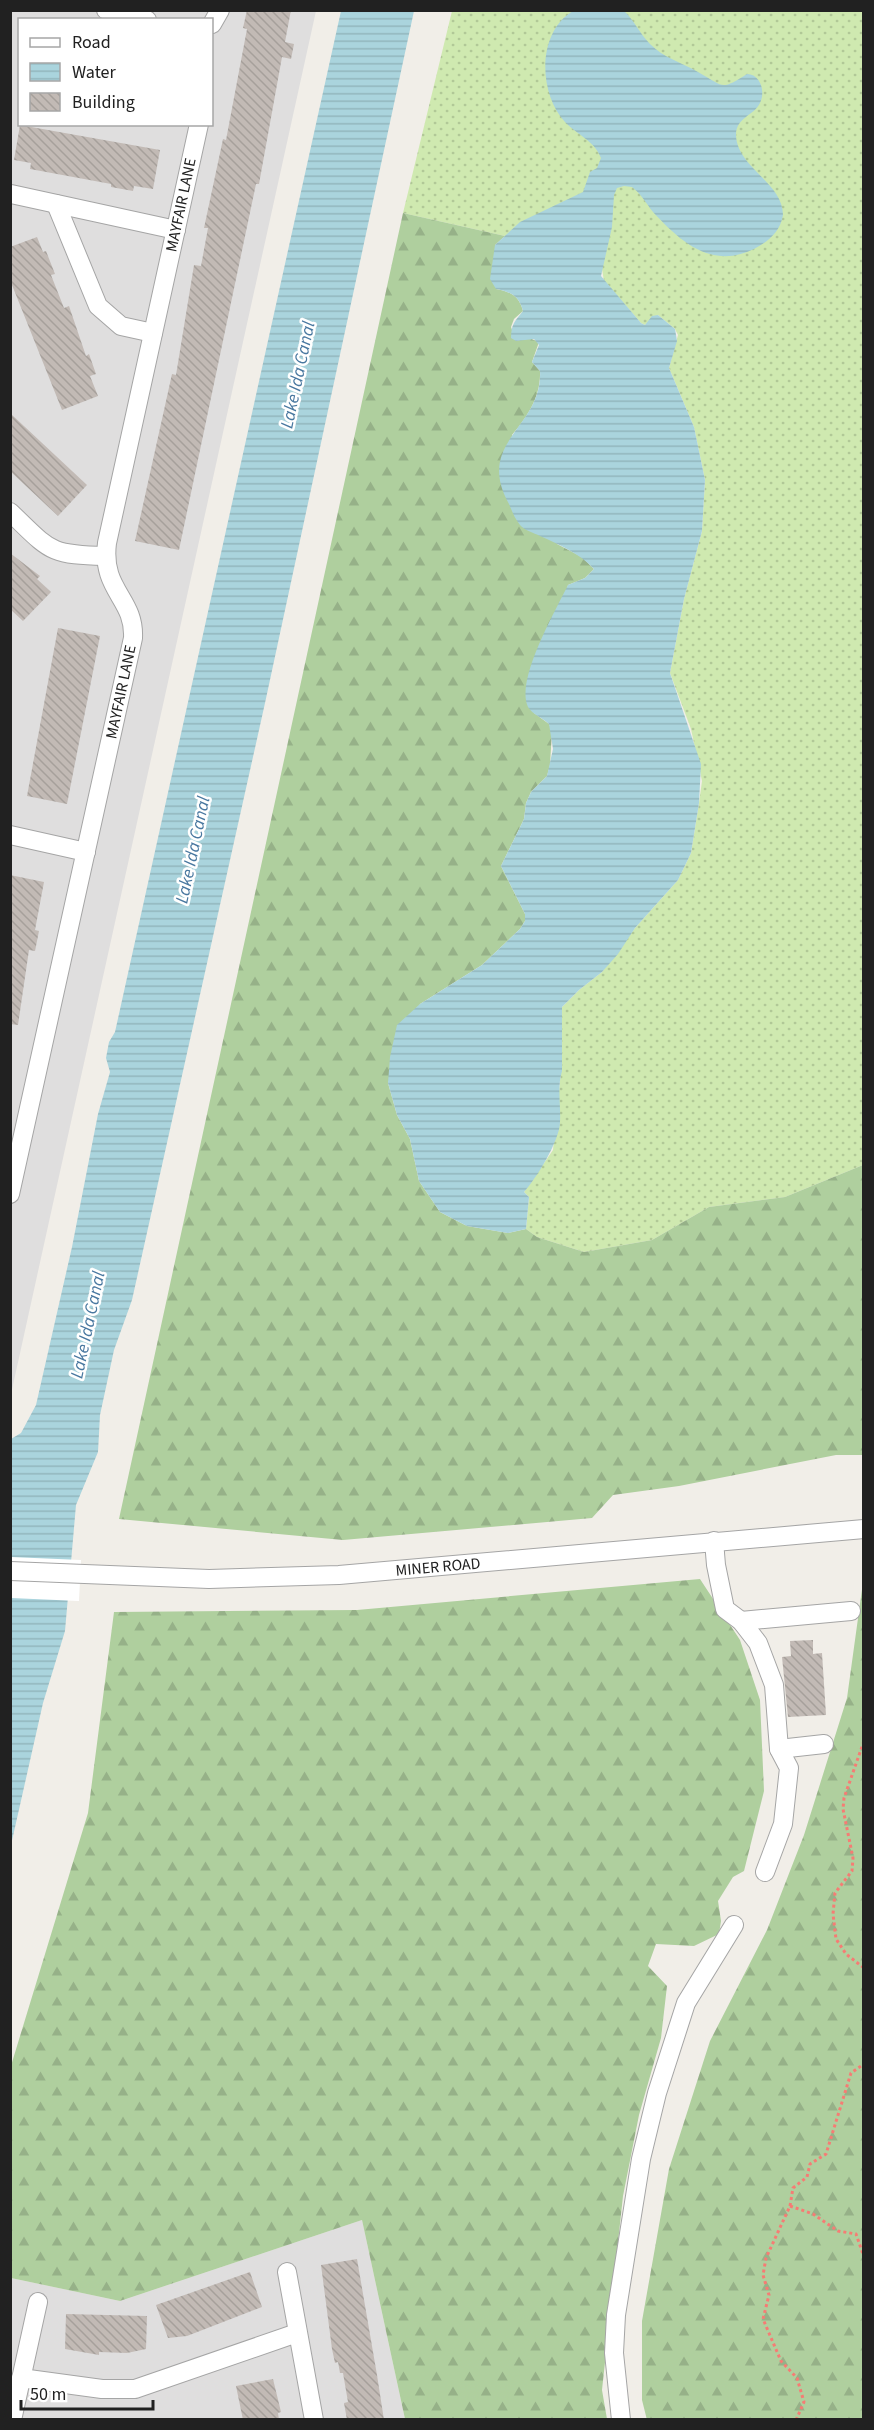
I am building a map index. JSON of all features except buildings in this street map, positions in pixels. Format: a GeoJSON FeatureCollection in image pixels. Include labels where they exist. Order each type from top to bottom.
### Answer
{"type":"FeatureCollection","features":[{"type":"Feature","properties":{"kind":"street"},"geometry":{"type":"LineString","coordinates":[[106,10],[139,18]]}},
{"type":"Feature","properties":{"kind":"street","name":"MAYFAIR LANE"},"geometry":{"type":"LineString","coordinates":[[10,1194],[133,638],[130,612],[110,580],[105,556],[199,126]]}},
{"type":"Feature","properties":{"kind":"street"},"geometry":{"type":"LineString","coordinates":[[11,194],[176,230]]}},
{"type":"Feature","properties":{"kind":"street"},"geometry":{"type":"LineString","coordinates":[[56,204],[98,306],[121,326],[153,333]]}},
{"type":"Feature","properties":{"kind":"street"},"geometry":{"type":"LineString","coordinates":[[10,512],[48,547],[59,553],[105,556]]}},
{"type":"Feature","properties":{"kind":"street"},"geometry":{"type":"LineString","coordinates":[[10,835],[86,852]]}},
{"type":"Feature","properties":{"kind":"street","name":"MINER ROAD"},"geometry":{"type":"LineString","coordinates":[[10,1571],[209,1579],[339,1575],[864,1529]]}},
{"type":"Feature","properties":{"kind":"street"},"geometry":{"type":"LineString","coordinates":[[714,1541],[716,1565],[725,1609],[741,1621],[758,1643],[774,1685],[779,1749],[789,1768],[783,1824],[765,1872]]}},
{"type":"Feature","properties":{"kind":"street"},"geometry":{"type":"LineString","coordinates":[[741,1621],[851,1611]]}},
{"type":"Feature","properties":{"kind":"street"},"geometry":{"type":"LineString","coordinates":[[779,1749],[824,1744]]}},
{"type":"Feature","properties":{"kind":"street"},"geometry":{"type":"LineString","coordinates":[[621,2420],[614,2353],[616,2315],[641,2159],[657,2093],[686,2003],[734,1925]]}},
{"type":"Feature","properties":{"kind":"street"},"geometry":{"type":"LineString","coordinates":[[287,2272],[314,2420]]}},
{"type":"Feature","properties":{"kind":"street"},"geometry":{"type":"LineString","coordinates":[[12,2420],[38,2302]]}},
{"type":"Feature","properties":{"kind":"street"},"geometry":{"type":"LineString","coordinates":[[21,2378],[102,2390],[135,2389],[297,2332]]}},
{"type":"Feature","properties":{"kind":"path"},"geometry":{"type":"LineString","coordinates":[[864,1741],[844,1798],[843,1809],[853,1858],[852,1871],[835,1893],[833,1914],[836,1939],[846,1954],[864,1968]]}},
{"type":"Feature","properties":{"kind":"path"},"geometry":{"type":"LineString","coordinates":[[796,2420],[804,2402],[797,2378],[781,2361],[763,2319],[769,2295],[763,2275],[766,2258],[790,2206],[793,2188],[807,2176],[810,2164],[826,2154],[851,2073],[864,2064]]}},
{"type":"Feature","properties":{"kind":"path"},"geometry":{"type":"LineString","coordinates":[[790,2206],[813,2214],[838,2231],[856,2234],[864,2257]]}},
{"type":"Feature","properties":{"kind":"shaded area"},"geometry":{"type":"Polygon","coordinates":[[[11,11],[316,11],[11,1394],[11,11]]]}},
{"type":"Feature","properties":{"kind":"shaded area"},"geometry":{"type":"Polygon","coordinates":[[[362,2220],[405,2419],[11,2420],[11,2278],[120,2301],[362,2220]]]}},
{"type":"Feature","properties":{"kind":"green space"},"geometry":{"type":"Polygon","coordinates":[[[452,11],[863,11],[863,1165],[785,1197],[709,1207],[652,1240],[584,1252],[537,1237],[526,1229],[529,1197],[524,1192],[553,1150],[561,1071],[562,1007],[602,972],[635,928],[678,880],[691,853],[702,781],[691,729],[670,673],[684,599],[702,531],[705,480],[694,427],[669,368],[678,335],[675,329],[658,315],[645,325],[641,323],[604,281],[602,269],[505,236],[403,213],[452,11]]]}},
{"type":"Feature","properties":{"kind":"green space"},"geometry":{"type":"Polygon","coordinates":[[[403,213],[505,236],[495,245],[496,289],[514,295],[523,311],[514,319],[511,327],[516,341],[529,338],[539,342],[532,362],[540,371],[536,397],[512,435],[557,544],[582,557],[594,569],[585,578],[568,585],[534,713],[549,724],[552,731],[550,765],[547,776],[531,792],[526,803],[524,819],[501,866],[525,914],[525,921],[520,929],[482,965],[420,1004],[388,1083],[397,1115],[410,1139],[419,1181],[440,1212],[467,1226],[508,1233],[526,1229],[537,1237],[584,1252],[652,1240],[709,1207],[785,1197],[863,1165],[863,1455],[836,1455],[679,1486],[613,1495],[592,1518],[343,1540],[119,1519],[403,213]]]}},
{"type":"Feature","properties":{"kind":"green space"},"geometry":{"type":"Polygon","coordinates":[[[700,1579],[740,1640],[760,1700],[764,1791],[744,1871],[733,1877],[718,1901],[721,1921],[719,1934],[694,1946],[656,1944],[648,1966],[667,1986],[661,2038],[639,2115],[623,2196],[602,2390],[607,2419],[405,2419],[362,2220],[120,2301],[11,2278],[10,2069],[88,1813],[114,1612],[357,1610],[700,1579]]]}},
{"type":"Feature","properties":{"kind":"green space"},"geometry":{"type":"Polygon","coordinates":[[[863,1582],[863,2419],[647,2420],[642,2400],[642,2321],[669,2169],[710,2041],[767,1930],[804,1835],[847,1698],[863,1582]]]}},
{"type":"Feature","properties":{"kind":"water","name":"Lake Ida Canal"},"geometry":{"type":"Polygon","coordinates":[[[341,11],[414,11],[265,703],[132,1300],[114,1350],[100,1415],[98,1452],[76,1505],[65,1631],[43,1703],[11,1845],[11,1439],[21,1433],[36,1405],[72,1247],[98,1114],[110,1072],[106,1058],[109,1042],[115,1032],[341,11]]]}},
{"type":"Feature","properties":{"kind":"water"},"geometry":{"type":"Polygon","coordinates":[[[573,11],[624,11],[655,49],[718,84],[727,85],[747,74],[755,77],[761,84],[762,98],[757,107],[739,124],[736,135],[738,147],[751,166],[776,193],[783,215],[776,231],[764,243],[738,255],[724,256],[710,254],[685,242],[663,223],[632,187],[617,188],[614,195],[612,227],[601,276],[641,323],[645,325],[652,316],[658,315],[675,329],[677,341],[669,368],[694,427],[705,480],[702,531],[684,599],[670,673],[701,764],[699,803],[691,853],[678,880],[635,928],[618,954],[602,972],[562,1007],[559,1130],[546,1159],[524,1192],[529,1197],[526,1229],[508,1233],[467,1226],[440,1212],[419,1181],[410,1139],[397,1115],[388,1083],[390,1057],[397,1025],[420,1004],[482,965],[520,929],[525,921],[525,914],[501,866],[524,819],[526,803],[531,792],[547,776],[553,749],[549,724],[528,707],[525,695],[527,680],[539,645],[568,585],[585,578],[594,569],[569,550],[522,527],[500,483],[500,465],[504,449],[532,407],[538,390],[540,371],[532,362],[539,345],[534,339],[516,341],[511,338],[513,326],[523,311],[514,296],[496,289],[490,279],[495,245],[520,222],[583,192],[590,172],[597,168],[601,158],[590,142],[570,127],[556,110],[546,80],[545,63],[553,33],[561,21],[573,11]]]}},
{"type":"Feature","properties":{"kind":"pier"},"geometry":{"type":"Polygon","coordinates":[[[11,1557],[81,1560],[79,1601],[11,1598],[11,1557]]]}}]}
